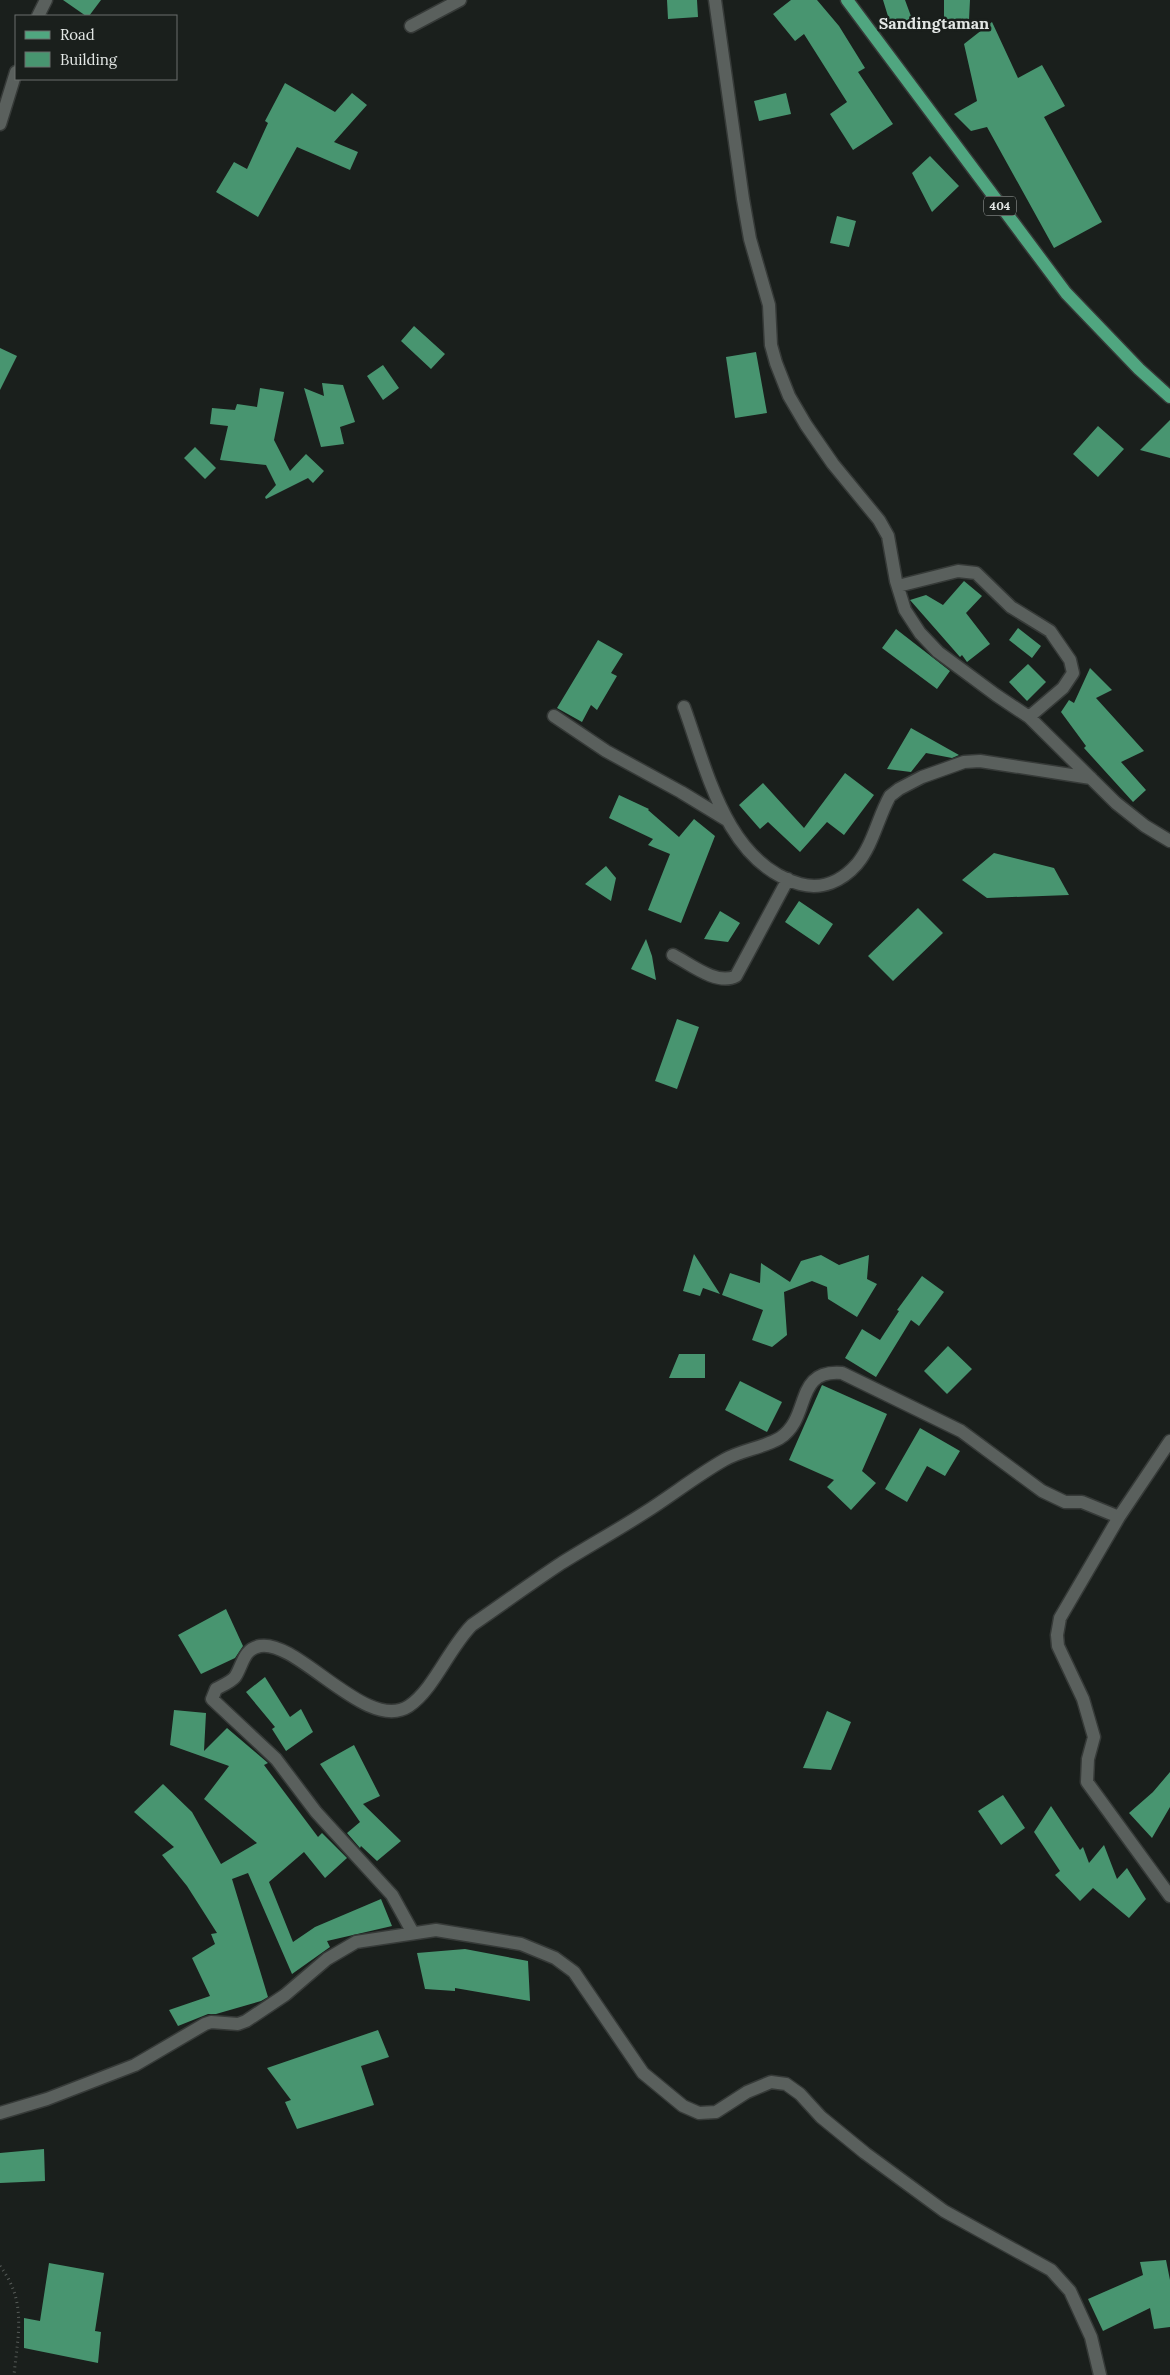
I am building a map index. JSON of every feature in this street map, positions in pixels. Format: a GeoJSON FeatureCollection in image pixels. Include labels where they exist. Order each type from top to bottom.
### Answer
{"type":"FeatureCollection","features":[{"type":"Feature","properties":{"kind":"main road","name":"404"},"geometry":{"type":"LineString","coordinates":[[847,0],[1066,292],[1139,369],[1170,397]]}},
{"type":"Feature","properties":{"kind":"street"},"geometry":{"type":"LineString","coordinates":[[38,15],[46,0]]}},
{"type":"Feature","properties":{"kind":"street"},"geometry":{"type":"LineString","coordinates":[[411,26],[460,0]]}},
{"type":"Feature","properties":{"kind":"street"},"geometry":{"type":"LineString","coordinates":[[715,0],[750,238],[769,305],[771,345],[789,396],[833,464],[879,520],[888,536],[905,610],[920,633],[938,652],[996,696],[1029,717],[1116,803],[1145,826],[1170,841]]}},
{"type":"Feature","properties":{"kind":"street"},"geometry":{"type":"LineString","coordinates":[[0,124],[15,75]]}},
{"type":"Feature","properties":{"kind":"street"},"geometry":{"type":"LineString","coordinates":[[898,586],[958,571],[976,572],[1011,607],[1050,631],[1070,660],[1073,673],[1063,688],[1029,717]]}},
{"type":"Feature","properties":{"kind":"street"},"geometry":{"type":"LineString","coordinates":[[684,708],[715,798],[726,820],[755,858],[771,871],[809,886],[825,886],[842,877],[858,863],[890,796],[899,789],[949,766],[964,762],[980,761],[1091,778]]}},
{"type":"Feature","properties":{"kind":"street"},"geometry":{"type":"LineString","coordinates":[[554,716],[606,751],[681,792],[726,820]]}},
{"type":"Feature","properties":{"kind":"street"},"geometry":{"type":"LineString","coordinates":[[673,955],[718,979],[724,980],[736,976],[788,879]]}},
{"type":"Feature","properties":{"kind":"street"},"geometry":{"type":"LineString","coordinates":[[413,1933],[392,1895],[316,1812],[276,1759],[212,1699],[213,1692],[234,1678],[246,1653],[261,1646],[280,1649],[342,1690],[378,1709],[392,1712],[406,1707],[418,1699],[460,1637],[472,1625],[560,1564],[646,1512],[725,1459],[777,1440],[787,1433],[802,1408],[810,1382],[823,1374],[842,1373],[961,1431],[1042,1491],[1065,1502],[1082,1502],[1118,1517]]}},
{"type":"Feature","properties":{"kind":"street"},"geometry":{"type":"LineString","coordinates":[[1170,1442],[1118,1517],[1060,1618],[1057,1634],[1058,1646],[1083,1698],[1092,1726],[1094,1737],[1088,1759],[1087,1782],[1112,1819],[1170,1896]]}},
{"type":"Feature","properties":{"kind":"street"},"geometry":{"type":"LineString","coordinates":[[0,2113],[48,2099],[135,2065],[205,2024],[211,2022],[242,2023],[285,1995],[327,1960],[356,1942],[436,1930],[521,1944],[555,1958],[574,1972],[643,2073],[682,2106],[699,2113],[716,2112],[747,2092],[771,2082],[786,2084],[800,2094],[821,2117],[865,2153],[944,2211],[1051,2270],[1070,2291],[1091,2337],[1100,2375]]}},
{"type":"Feature","properties":{"kind":"path"},"geometry":{"type":"LineString","coordinates":[[0,2266],[10,2279],[18,2303],[19,2320],[14,2375]]}},
{"type":"Feature","properties":{"kind":"building"},"geometry":{"type":"Polygon","coordinates":[[[63,0],[101,0],[90,15],[85,15],[63,0]]]}},
{"type":"Feature","properties":{"kind":"building"},"geometry":{"type":"Polygon","coordinates":[[[667,0],[697,0],[698,17],[668,19],[667,0]]]}},
{"type":"Feature","properties":{"kind":"building"},"geometry":{"type":"Polygon","coordinates":[[[791,0],[817,0],[839,26],[865,68],[858,72],[893,124],[853,150],[830,114],[847,102],[804,34],[795,41],[773,14],[791,0]]]}},
{"type":"Feature","properties":{"kind":"building"},"geometry":{"type":"Polygon","coordinates":[[[883,0],[905,0],[912,19],[891,26],[883,0]]]}},
{"type":"Feature","properties":{"kind":"building"},"geometry":{"type":"Polygon","coordinates":[[[944,0],[970,0],[969,20],[944,22],[944,0]]]}},
{"type":"Feature","properties":{"kind":"building"},"geometry":{"type":"Polygon","coordinates":[[[992,22],[1018,78],[1042,65],[1065,106],[1044,117],[1102,222],[1054,248],[987,127],[971,131],[954,114],[977,101],[964,44],[992,22]]]}},
{"type":"Feature","properties":{"kind":"building"},"geometry":{"type":"Polygon","coordinates":[[[285,83],[335,112],[352,93],[367,105],[334,142],[358,152],[350,170],[297,147],[258,217],[216,192],[234,162],[247,169],[268,123],[265,121],[285,83]]]}},
{"type":"Feature","properties":{"kind":"building"},"geometry":{"type":"Polygon","coordinates":[[[786,93],[791,114],[759,121],[754,101],[786,93]]]}},
{"type":"Feature","properties":{"kind":"building"},"geometry":{"type":"Polygon","coordinates":[[[930,156],[959,186],[932,212],[912,173],[930,156]]]}},
{"type":"Feature","properties":{"kind":"building"},"geometry":{"type":"Polygon","coordinates":[[[837,216],[856,221],[849,247],[830,243],[837,216]]]}},
{"type":"Feature","properties":{"kind":"building"},"geometry":{"type":"Polygon","coordinates":[[[414,326],[445,354],[431,369],[401,341],[414,326]]]}},
{"type":"Feature","properties":{"kind":"building"},"geometry":{"type":"Polygon","coordinates":[[[0,348],[17,356],[0,390],[0,348]]]}},
{"type":"Feature","properties":{"kind":"building"},"geometry":{"type":"Polygon","coordinates":[[[756,352],[767,413],[735,418],[726,357],[756,352]]]}},
{"type":"Feature","properties":{"kind":"building"},"geometry":{"type":"Polygon","coordinates":[[[383,365],[399,388],[383,400],[367,376],[383,365]]]}},
{"type":"Feature","properties":{"kind":"building"},"geometry":{"type":"Polygon","coordinates":[[[322,383],[343,385],[355,422],[340,427],[344,444],[321,447],[304,388],[324,396],[322,383]]]}},
{"type":"Feature","properties":{"kind":"building"},"geometry":{"type":"Polygon","coordinates":[[[260,388],[284,392],[274,440],[290,471],[306,454],[324,471],[313,483],[308,478],[266,499],[265,497],[276,485],[266,465],[220,460],[228,426],[210,424],[212,408],[235,410],[237,404],[257,407],[260,388]]]}},
{"type":"Feature","properties":{"kind":"building"},"geometry":{"type":"Polygon","coordinates":[[[1170,420],[1170,458],[1140,450],[1170,420]]]}},
{"type":"Feature","properties":{"kind":"building"},"geometry":{"type":"Polygon","coordinates":[[[1098,426],[1124,449],[1098,477],[1073,454],[1098,426]]]}},
{"type":"Feature","properties":{"kind":"building"},"geometry":{"type":"Polygon","coordinates":[[[195,447],[216,468],[205,479],[184,458],[195,447]]]}},
{"type":"Feature","properties":{"kind":"building"},"geometry":{"type":"Polygon","coordinates":[[[964,581],[982,596],[966,613],[990,644],[967,662],[962,655],[960,657],[910,600],[926,595],[943,605],[964,581]]]}},
{"type":"Feature","properties":{"kind":"building"},"geometry":{"type":"Polygon","coordinates":[[[1018,628],[1041,646],[1032,658],[1009,640],[1018,628]]]}},
{"type":"Feature","properties":{"kind":"building"},"geometry":{"type":"Polygon","coordinates":[[[896,629],[950,671],[937,689],[882,648],[896,629]]]}},
{"type":"Feature","properties":{"kind":"building"},"geometry":{"type":"Polygon","coordinates":[[[598,640],[623,654],[611,673],[617,676],[597,710],[591,705],[582,722],[557,708],[598,640]]]}},
{"type":"Feature","properties":{"kind":"building"},"geometry":{"type":"Polygon","coordinates":[[[1028,664],[1046,682],[1027,701],[1009,682],[1028,664]]]}},
{"type":"Feature","properties":{"kind":"building"},"geometry":{"type":"Polygon","coordinates":[[[1090,668],[1112,690],[1096,698],[1144,751],[1121,762],[1146,790],[1133,802],[1084,748],[1086,746],[1061,712],[1069,700],[1074,703],[1090,668]]]}},
{"type":"Feature","properties":{"kind":"building"},"geometry":{"type":"Polygon","coordinates":[[[911,728],[959,755],[952,758],[926,753],[911,772],[887,769],[911,728]]]}},
{"type":"Feature","properties":{"kind":"building"},"geometry":{"type":"Polygon","coordinates":[[[845,773],[874,795],[844,835],[827,822],[800,852],[768,822],[760,829],[739,805],[763,783],[804,828],[845,773]]]}},
{"type":"Feature","properties":{"kind":"building"},"geometry":{"type":"Polygon","coordinates":[[[619,795],[649,809],[679,837],[694,819],[715,836],[681,923],[648,910],[670,854],[648,845],[653,839],[609,818],[619,795]]]}},
{"type":"Feature","properties":{"kind":"building"},"geometry":{"type":"Polygon","coordinates":[[[994,853],[1054,868],[1069,895],[987,898],[962,880],[994,853]]]}},
{"type":"Feature","properties":{"kind":"building"},"geometry":{"type":"Polygon","coordinates":[[[606,866],[616,878],[611,901],[585,884],[606,866]]]}},
{"type":"Feature","properties":{"kind":"building"},"geometry":{"type":"Polygon","coordinates":[[[799,901],[833,924],[819,945],[785,922],[799,901]]]}},
{"type":"Feature","properties":{"kind":"building"},"geometry":{"type":"Polygon","coordinates":[[[918,908],[943,933],[893,981],[868,956],[918,908]]]}},
{"type":"Feature","properties":{"kind":"building"},"geometry":{"type":"Polygon","coordinates":[[[720,911],[740,923],[728,942],[704,939],[720,911]]]}},
{"type":"Feature","properties":{"kind":"building"},"geometry":{"type":"Polygon","coordinates":[[[646,939],[652,956],[656,980],[631,969],[646,939]]]}},
{"type":"Feature","properties":{"kind":"building"},"geometry":{"type":"Polygon","coordinates":[[[677,1019],[699,1027],[677,1089],[655,1081],[677,1019]]]}},
{"type":"Feature","properties":{"kind":"building"},"geometry":{"type":"Polygon","coordinates":[[[694,1254],[720,1294],[703,1288],[700,1296],[683,1291],[694,1254]]]}},
{"type":"Feature","properties":{"kind":"building"},"geometry":{"type":"Polygon","coordinates":[[[821,1255],[839,1265],[869,1255],[867,1279],[877,1284],[857,1317],[828,1299],[827,1287],[812,1281],[784,1292],[787,1335],[772,1347],[752,1340],[763,1310],[722,1295],[730,1273],[760,1283],[761,1263],[790,1282],[801,1261],[821,1255]]]}},
{"type":"Feature","properties":{"kind":"building"},"geometry":{"type":"Polygon","coordinates":[[[922,1276],[944,1292],[919,1326],[911,1320],[876,1377],[845,1358],[862,1329],[880,1340],[899,1311],[897,1310],[922,1276]]]}},
{"type":"Feature","properties":{"kind":"building"},"geometry":{"type":"Polygon","coordinates":[[[948,1346],[972,1369],[947,1394],[924,1371],[948,1346]]]}},
{"type":"Feature","properties":{"kind":"building"},"geometry":{"type":"Polygon","coordinates":[[[679,1354],[705,1354],[705,1378],[669,1378],[679,1354]]]}},
{"type":"Feature","properties":{"kind":"building"},"geometry":{"type":"Polygon","coordinates":[[[740,1381],[782,1402],[767,1432],[725,1410],[740,1381]]]}},
{"type":"Feature","properties":{"kind":"building"},"geometry":{"type":"Polygon","coordinates":[[[822,1385],[887,1414],[862,1471],[876,1483],[851,1510],[827,1487],[834,1480],[789,1460],[822,1385]]]}},
{"type":"Feature","properties":{"kind":"building"},"geometry":{"type":"Polygon","coordinates":[[[920,1428],[960,1451],[945,1476],[927,1466],[907,1502],[885,1489],[920,1428]]]}},
{"type":"Feature","properties":{"kind":"building"},"geometry":{"type":"Polygon","coordinates":[[[226,1609],[243,1646],[235,1658],[201,1674],[178,1635],[226,1609]]]}},
{"type":"Feature","properties":{"kind":"building"},"geometry":{"type":"Polygon","coordinates":[[[265,1677],[290,1717],[301,1709],[313,1732],[286,1751],[272,1729],[275,1727],[246,1692],[265,1677]]]}},
{"type":"Feature","properties":{"kind":"building"},"geometry":{"type":"Polygon","coordinates":[[[174,1710],[206,1713],[204,1751],[227,1728],[268,1763],[264,1765],[318,1837],[322,1833],[347,1858],[325,1878],[304,1852],[269,1882],[293,1942],[315,1927],[381,1899],[392,1926],[327,1941],[330,1947],[292,1974],[248,1873],[232,1879],[268,1997],[261,2001],[216,2014],[208,2014],[178,2026],[169,2010],[210,1996],[192,1958],[215,1944],[211,1934],[217,1933],[187,1886],[162,1855],[174,1847],[134,1812],[163,1784],[192,1812],[221,1864],[257,1843],[204,1799],[229,1766],[170,1745],[174,1710]]]}},
{"type":"Feature","properties":{"kind":"building"},"geometry":{"type":"Polygon","coordinates":[[[827,1711],[851,1722],[831,1770],[803,1768],[827,1711]]]}},
{"type":"Feature","properties":{"kind":"building"},"geometry":{"type":"Polygon","coordinates":[[[354,1745],[380,1796],[363,1804],[401,1841],[377,1861],[361,1846],[360,1848],[347,1833],[360,1822],[320,1764],[354,1745]]]}},
{"type":"Feature","properties":{"kind":"building"},"geometry":{"type":"Polygon","coordinates":[[[1170,1772],[1170,1807],[1152,1838],[1129,1813],[1153,1792],[1170,1772]]]}},
{"type":"Feature","properties":{"kind":"building"},"geometry":{"type":"Polygon","coordinates":[[[1003,1795],[1025,1828],[1001,1845],[978,1811],[1003,1795]]]}},
{"type":"Feature","properties":{"kind":"building"},"geometry":{"type":"Polygon","coordinates":[[[1051,1806],[1080,1850],[1083,1847],[1089,1863],[1104,1845],[1117,1879],[1127,1868],[1146,1899],[1129,1918],[1093,1888],[1080,1901],[1055,1875],[1060,1871],[1034,1832],[1051,1806]]]}},
{"type":"Feature","properties":{"kind":"building"},"geometry":{"type":"Polygon","coordinates":[[[465,1949],[528,1961],[530,2001],[455,1988],[455,1991],[425,1989],[417,1953],[465,1949]]]}},
{"type":"Feature","properties":{"kind":"building"},"geometry":{"type":"Polygon","coordinates":[[[378,2030],[389,2057],[361,2066],[374,2105],[297,2129],[285,2102],[291,2100],[267,2068],[378,2030]]]}},
{"type":"Feature","properties":{"kind":"building"},"geometry":{"type":"Polygon","coordinates":[[[44,2149],[45,2181],[0,2183],[0,2153],[44,2149]]]}},
{"type":"Feature","properties":{"kind":"building"},"geometry":{"type":"Polygon","coordinates":[[[1166,2260],[1170,2280],[1170,2327],[1154,2329],[1150,2308],[1103,2331],[1088,2299],[1143,2275],[1140,2262],[1166,2260]]]}},
{"type":"Feature","properties":{"kind":"building"},"geometry":{"type":"Polygon","coordinates":[[[49,2263],[104,2273],[95,2331],[101,2332],[98,2363],[24,2348],[24,2318],[40,2321],[49,2263]]]}},
{"type":"Feature","properties":{"kind":"district","name":"Sandingtaman"},"geometry":{"type":"Point","coordinates":[934,23]}}]}
